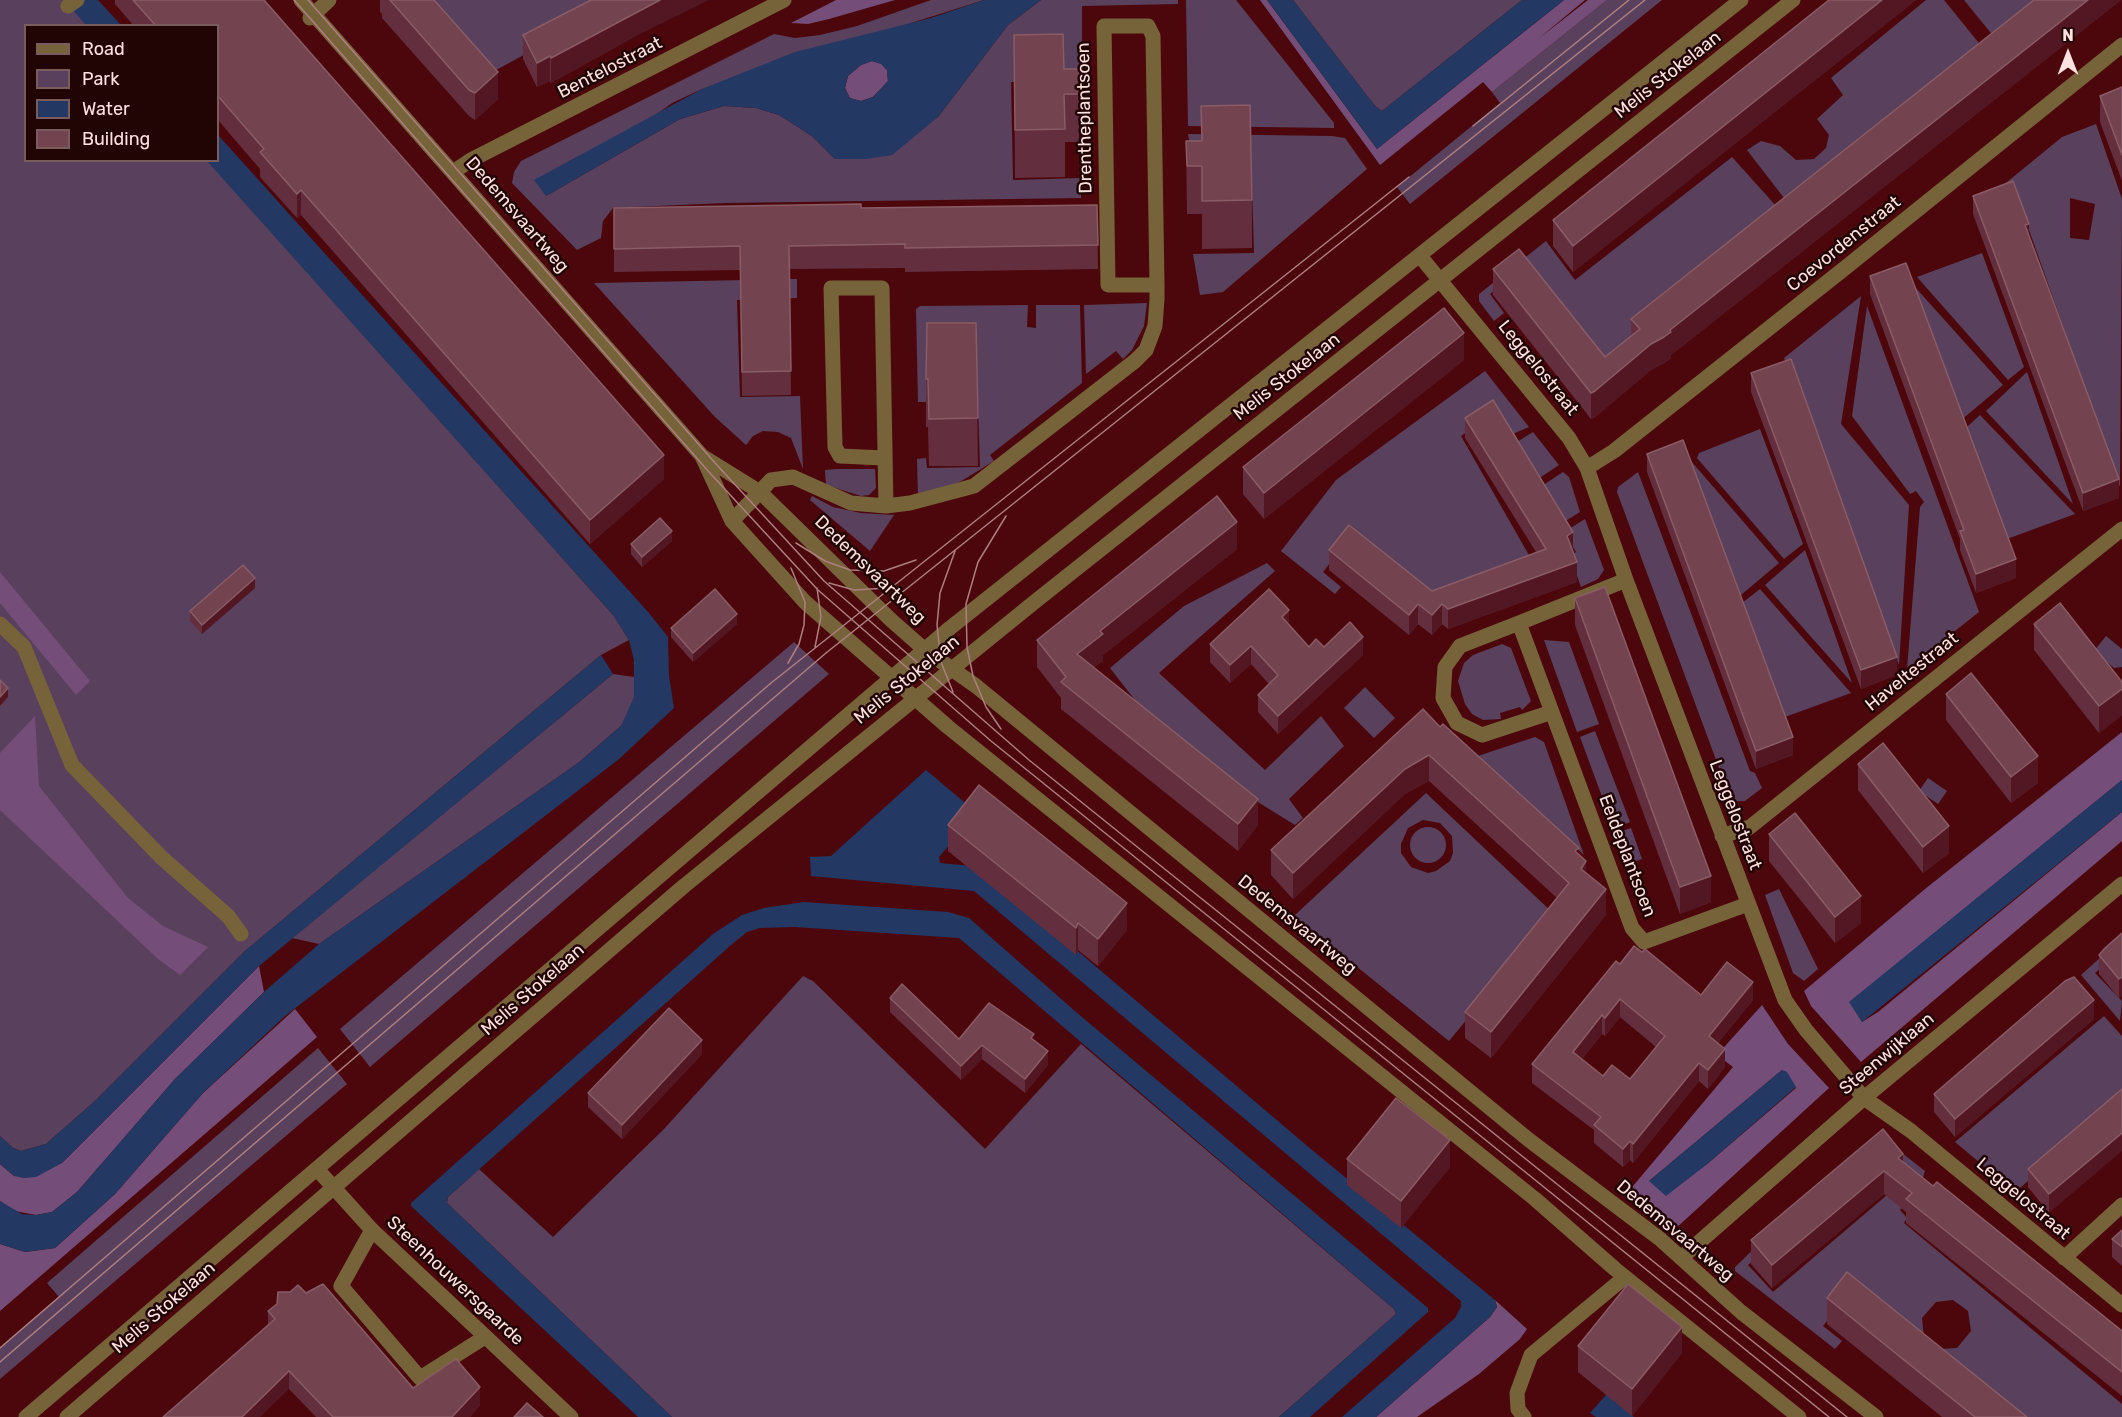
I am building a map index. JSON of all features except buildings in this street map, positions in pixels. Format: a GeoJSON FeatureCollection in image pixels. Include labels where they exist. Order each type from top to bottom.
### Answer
{"type":"FeatureCollection","features":[{"type":"Feature","properties":{"kind":"street","name":"Dedemsvaartweg"},"geometry":{"type":"LineString","coordinates":[[301,0],[312,16],[453,172],[702,456],[732,521],[789,587],[914,700],[1197,930],[1535,1198],[1625,1277],[1799,1417]]}},
{"type":"Feature","properties":{"kind":"street"},"geometry":{"type":"LineString","coordinates":[[312,16],[329,0]]}},
{"type":"Feature","properties":{"kind":"street","name":"Bentelostraat"},"geometry":{"type":"LineString","coordinates":[[453,172],[471,160],[784,0]]}},
{"type":"Feature","properties":{"kind":"street","name":"Melis Stokelaan"},"geometry":{"type":"LineString","coordinates":[[26,1417],[925,650],[1741,0]]}},
{"type":"Feature","properties":{"kind":"street","name":"Melis Stokelaan"},"geometry":{"type":"LineString","coordinates":[[67,1417],[684,886],[1793,0]]}},
{"type":"Feature","properties":{"kind":"street","name":"Drentheplantsoen"},"geometry":{"type":"LineString","coordinates":[[732,521],[771,480],[793,477],[851,503],[886,506],[910,503],[974,486],[1135,361],[1146,350],[1155,326],[1157,292],[1153,36],[1148,26],[1104,26],[1108,285],[1157,292]]}},
{"type":"Feature","properties":{"kind":"street","name":"Coevordenstraat"},"geometry":{"type":"LineString","coordinates":[[1587,468],[1614,451],[2122,45]]}},
{"type":"Feature","properties":{"kind":"street","name":"Leggelostraat"},"geometry":{"type":"LineString","coordinates":[[1420,256],[1569,438],[1587,468],[1626,580],[1785,1000],[1806,1030],[1864,1098],[1911,1131],[2122,1305]]}},
{"type":"Feature","properties":{"kind":"street"},"geometry":{"type":"LineString","coordinates":[[884,458],[840,456],[835,447],[831,288],[882,288],[886,506]]}},
{"type":"Feature","properties":{"kind":"street","name":"Dedemsvaartweg"},"geometry":{"type":"LineString","coordinates":[[702,456],[760,492],[891,620],[925,650],[1528,1140],[1681,1258],[1741,1312],[1876,1417]]}},
{"type":"Feature","properties":{"kind":"street","name":"Haveltestraat"},"geometry":{"type":"LineString","coordinates":[[1722,836],[1750,827],[2122,529]]}},
{"type":"Feature","properties":{"kind":"street"},"geometry":{"type":"LineString","coordinates":[[1552,712],[1482,735],[1457,723],[1443,698],[1445,667],[1460,646],[1626,580]]}},
{"type":"Feature","properties":{"kind":"street","name":"Eeldeplantsoen"},"geometry":{"type":"LineString","coordinates":[[1519,622],[1632,928],[1644,942],[1748,904]]}},
{"type":"Feature","properties":{"kind":"street"},"geometry":{"type":"LineString","coordinates":[[0,624],[24,647],[72,765],[161,857],[228,916],[241,934]]}},
{"type":"Feature","properties":{"kind":"street","name":"Steenwijklaan"},"geometry":{"type":"LineString","coordinates":[[1681,1258],[1864,1098],[2122,884]]}},
{"type":"Feature","properties":{"kind":"street","name":"Steenhouwersgaarde"},"geometry":{"type":"LineString","coordinates":[[317,1168],[372,1230],[571,1417]]}},
{"type":"Feature","properties":{"kind":"street"},"geometry":{"type":"LineString","coordinates":[[2064,1258],[2122,1205]]}},
{"type":"Feature","properties":{"kind":"street"},"geometry":{"type":"LineString","coordinates":[[372,1230],[341,1286],[420,1378],[485,1337]]}},
{"type":"Feature","properties":{"kind":"street"},"geometry":{"type":"LineString","coordinates":[[1524,1417],[1518,1409],[1517,1393],[1531,1355],[1625,1277]]}},
{"type":"Feature","properties":{"kind":"green space"},"geometry":{"type":"Polygon","coordinates":[[[0,0],[65,0],[86,24],[24,24],[24,162],[209,162],[614,616],[629,640],[601,655],[245,951],[95,1101],[46,1144],[21,1151],[13,1148],[0,1136],[0,0]]]}},
{"type":"Feature","properties":{"kind":"green space"},"geometry":{"type":"Polygon","coordinates":[[[419,0],[616,0],[619,3],[487,75],[419,0]]]}},
{"type":"Feature","properties":{"kind":"green space"},"geometry":{"type":"Polygon","coordinates":[[[931,0],[984,0],[702,89],[672,103],[546,196],[680,119],[724,106],[756,108],[779,115],[812,136],[835,159],[938,117],[1008,25],[1041,0],[1178,0],[1178,4],[1082,6],[1082,80],[1011,82],[1013,180],[1081,178],[1081,198],[725,203],[613,208],[603,221],[601,238],[577,250],[512,183],[514,172],[521,161],[774,34],[795,38],[820,35],[857,26],[931,0]]]}},
{"type":"Feature","properties":{"kind":"green space"},"geometry":{"type":"Polygon","coordinates":[[[1186,0],[1236,0],[1334,123],[1334,128],[1188,126],[1186,0]]]}},
{"type":"Feature","properties":{"kind":"green space"},"geometry":{"type":"Polygon","coordinates":[[[1293,0],[1522,0],[1382,111],[1375,106],[1293,0]]]}},
{"type":"Feature","properties":{"kind":"green space"},"geometry":{"type":"Polygon","coordinates":[[[1607,0],[1662,0],[1410,204],[1397,187],[1500,103],[1492,92],[1607,0]]]}},
{"type":"Feature","properties":{"kind":"green space"},"geometry":{"type":"Polygon","coordinates":[[[1926,0],[1944,0],[1987,53],[1794,211],[1747,150],[1761,141],[1780,146],[1796,160],[1814,159],[1826,148],[1829,135],[1817,119],[1843,95],[1831,78],[1926,0]]]}},
{"type":"Feature","properties":{"kind":"green space"},"geometry":{"type":"Polygon","coordinates":[[[1964,0],[2054,0],[1999,43],[1964,0]]]}},
{"type":"Feature","properties":{"kind":"green space"},"geometry":{"type":"Polygon","coordinates":[[[2096,124],[2122,199],[2120,487],[2017,196],[1979,205],[2062,137],[2096,124]],[[2070,198],[2070,238],[2089,240],[2095,204],[2070,198]]]}},
{"type":"Feature","properties":{"kind":"green space"},"geometry":{"type":"Polygon","coordinates":[[[1188,134],[1345,138],[1367,169],[1223,292],[1200,295],[1193,254],[1254,253],[1251,151],[1191,151],[1188,134]]]}},
{"type":"Feature","properties":{"kind":"green space"},"geometry":{"type":"Polygon","coordinates":[[[1732,157],[1786,217],[1600,366],[1521,270],[1490,294],[1504,313],[1494,321],[1479,301],[1479,294],[1546,241],[1575,280],[1732,157]]]}},
{"type":"Feature","properties":{"kind":"green space"},"geometry":{"type":"Polygon","coordinates":[[[1982,253],[2024,367],[2008,380],[1917,277],[1982,253]]]}},
{"type":"Feature","properties":{"kind":"green space"},"geometry":{"type":"Polygon","coordinates":[[[797,279],[797,298],[737,300],[740,397],[800,396],[803,469],[791,438],[778,432],[763,431],[753,436],[746,445],[715,417],[594,283],[797,279]]]}},
{"type":"Feature","properties":{"kind":"green space"},"geometry":{"type":"Polygon","coordinates":[[[1914,286],[2003,385],[1960,421],[1914,286]]]}},
{"type":"Feature","properties":{"kind":"green space"},"geometry":{"type":"Polygon","coordinates":[[[1861,296],[1841,424],[1909,505],[1899,665],[1795,375],[1790,372],[1784,358],[1861,296]]]}},
{"type":"Feature","properties":{"kind":"green space"},"geometry":{"type":"Polygon","coordinates":[[[1147,303],[1144,326],[1132,350],[1123,359],[1116,351],[1086,374],[1084,305],[1147,303]]]}},
{"type":"Feature","properties":{"kind":"green space"},"geometry":{"type":"Polygon","coordinates":[[[1028,305],[1027,327],[1036,328],[1036,305],[1080,305],[1082,383],[990,455],[994,461],[939,492],[918,496],[917,459],[926,458],[927,468],[980,467],[977,370],[926,370],[926,402],[918,402],[916,309],[920,306],[1028,305]]]}},
{"type":"Feature","properties":{"kind":"green space"},"geometry":{"type":"Polygon","coordinates":[[[1867,306],[1979,612],[1907,669],[1920,507],[1924,502],[1916,491],[1910,494],[1852,416],[1867,306]]]}},
{"type":"Feature","properties":{"kind":"green space"},"geometry":{"type":"Polygon","coordinates":[[[1485,371],[1529,427],[1508,436],[1493,415],[1461,436],[1534,564],[1432,605],[1348,540],[1323,572],[1341,587],[1335,594],[1281,551],[1336,480],[1485,371]]]}},
{"type":"Feature","properties":{"kind":"green space"},"geometry":{"type":"Polygon","coordinates":[[[2027,372],[2073,504],[1986,411],[2027,372]]]}},
{"type":"Feature","properties":{"kind":"green space"},"geometry":{"type":"Polygon","coordinates":[[[1980,415],[2075,514],[2007,539],[1967,427],[1980,415]]]}},
{"type":"Feature","properties":{"kind":"green space"},"geometry":{"type":"Polygon","coordinates":[[[1760,429],[1803,544],[1784,559],[1697,458],[1699,453],[1760,429]]]}},
{"type":"Feature","properties":{"kind":"green space"},"geometry":{"type":"Polygon","coordinates":[[[1533,432],[1559,465],[1535,481],[1512,445],[1533,432]]]}},
{"type":"Feature","properties":{"kind":"green space"},"geometry":{"type":"Polygon","coordinates":[[[1691,461],[1779,563],[1735,600],[1689,465],[1691,461]]]}},
{"type":"Feature","properties":{"kind":"green space"},"geometry":{"type":"Polygon","coordinates":[[[875,469],[876,488],[869,495],[861,496],[826,485],[825,470],[875,469]]]}},
{"type":"Feature","properties":{"kind":"green space"},"geometry":{"type":"Polygon","coordinates":[[[1563,472],[1569,477],[1580,512],[1559,525],[1539,488],[1563,472]]]}},
{"type":"Feature","properties":{"kind":"green space"},"geometry":{"type":"Polygon","coordinates":[[[1638,472],[1750,771],[1755,773],[1762,788],[1745,801],[1736,801],[1729,795],[1617,492],[1618,487],[1638,472]]]}},
{"type":"Feature","properties":{"kind":"green space"},"geometry":{"type":"Polygon","coordinates":[[[812,496],[833,507],[861,513],[894,515],[870,551],[810,500],[812,496]]]}},
{"type":"Feature","properties":{"kind":"green space"},"geometry":{"type":"Polygon","coordinates":[[[1585,519],[1604,570],[1598,579],[1581,587],[1570,557],[1576,552],[1564,532],[1585,519]]]}},
{"type":"Feature","properties":{"kind":"green space"},"geometry":{"type":"Polygon","coordinates":[[[1805,550],[1852,683],[1765,585],[1805,550]]]}},
{"type":"Feature","properties":{"kind":"green space"},"geometry":{"type":"Polygon","coordinates":[[[1267,563],[1275,571],[1159,673],[1265,770],[1321,716],[1344,746],[1289,799],[1303,818],[1295,825],[1240,791],[1156,727],[1110,668],[1184,606],[1267,563]]]}},
{"type":"Feature","properties":{"kind":"green space"},"geometry":{"type":"Polygon","coordinates":[[[1760,589],[1851,693],[1785,717],[1742,603],[1760,589]]]}},
{"type":"Feature","properties":{"kind":"green space"},"geometry":{"type":"Polygon","coordinates":[[[2106,636],[2122,649],[2122,667],[2114,668],[2094,651],[2106,636]]]}},
{"type":"Feature","properties":{"kind":"green space"},"geometry":{"type":"Polygon","coordinates":[[[1544,640],[1569,642],[1599,724],[1577,732],[1544,640]]]}},
{"type":"Feature","properties":{"kind":"green space"},"geometry":{"type":"Polygon","coordinates":[[[794,642],[829,674],[370,1067],[340,1029],[794,642]]]}},
{"type":"Feature","properties":{"kind":"green space"},"geometry":{"type":"Polygon","coordinates":[[[1502,644],[1511,648],[1531,701],[1522,710],[1520,707],[1500,713],[1501,719],[1483,720],[1472,714],[1465,704],[1458,681],[1464,663],[1473,655],[1502,644]]]}},
{"type":"Feature","properties":{"kind":"green space"},"geometry":{"type":"Polygon","coordinates":[[[613,674],[634,677],[634,697],[629,714],[621,726],[578,763],[319,944],[292,938],[613,674]]]}},
{"type":"Feature","properties":{"kind":"green space"},"geometry":{"type":"Polygon","coordinates":[[[1365,687],[1395,718],[1374,738],[1344,708],[1365,687]]]}},
{"type":"Feature","properties":{"kind":"green space"},"geometry":{"type":"Polygon","coordinates":[[[1595,731],[1630,822],[1614,829],[1580,737],[1595,731]]]}},
{"type":"Feature","properties":{"kind":"green space"},"geometry":{"type":"Polygon","coordinates":[[[1535,737],[1544,742],[1584,855],[1478,756],[1535,737]]]}},
{"type":"Feature","properties":{"kind":"green space"},"geometry":{"type":"Polygon","coordinates":[[[1928,778],[1947,791],[1938,804],[1919,791],[1928,778]]]}},
{"type":"Feature","properties":{"kind":"green space"},"geometry":{"type":"Polygon","coordinates":[[[1426,793],[1554,914],[1449,1041],[1294,916],[1426,793]],[[1423,820],[1408,828],[1401,844],[1401,853],[1411,867],[1428,873],[1436,871],[1450,861],[1453,853],[1452,836],[1440,823],[1423,820]]]}},
{"type":"Feature","properties":{"kind":"green space"},"geometry":{"type":"Polygon","coordinates":[[[1428,827],[1441,832],[1446,845],[1441,858],[1428,863],[1415,858],[1410,845],[1415,832],[1428,827]]]}},
{"type":"Feature","properties":{"kind":"green space"},"geometry":{"type":"Polygon","coordinates":[[[1631,828],[1642,859],[1627,864],[1616,833],[1631,828]]]}},
{"type":"Feature","properties":{"kind":"green space"},"geometry":{"type":"Polygon","coordinates":[[[1779,889],[1818,969],[1804,981],[1793,973],[1765,895],[1779,889]]]}},
{"type":"Feature","properties":{"kind":"green space"},"geometry":{"type":"Polygon","coordinates":[[[2122,938],[2122,950],[2095,973],[2122,1001],[2120,1021],[2081,975],[2122,938]]]}},
{"type":"Feature","properties":{"kind":"green space"},"geometry":{"type":"Polygon","coordinates":[[[803,976],[813,981],[985,1149],[1081,1044],[1394,1309],[1396,1314],[1279,1417],[672,1417],[447,1203],[448,1197],[479,1169],[553,1237],[664,1129],[803,976]]]}},
{"type":"Feature","properties":{"kind":"green space"},"geometry":{"type":"Polygon","coordinates":[[[2104,1016],[2122,1036],[2122,1102],[2015,1192],[1955,1142],[2104,1016]]]}},
{"type":"Feature","properties":{"kind":"green space"},"geometry":{"type":"Polygon","coordinates":[[[318,1048],[347,1084],[0,1379],[0,1348],[59,1297],[47,1283],[318,1048]]]}},
{"type":"Feature","properties":{"kind":"green space"},"geometry":{"type":"Polygon","coordinates":[[[1888,1142],[1925,1171],[1921,1183],[1900,1210],[1907,1218],[1904,1223],[2122,1404],[2122,1417],[1998,1417],[1848,1295],[1823,1326],[1842,1341],[1835,1349],[1735,1271],[1735,1267],[1758,1245],[1763,1252],[1748,1265],[1773,1292],[1907,1178],[1888,1142]],[[1953,1300],[1936,1302],[1922,1318],[1924,1338],[1940,1349],[1957,1348],[1971,1331],[1968,1311],[1953,1300]]]}},
{"type":"Feature","properties":{"kind":"shaded area"},"geometry":{"type":"Polygon","coordinates":[[[836,0],[895,0],[808,24],[791,23],[836,0]]]}},
{"type":"Feature","properties":{"kind":"shaded area"},"geometry":{"type":"Polygon","coordinates":[[[1260,0],[1267,0],[1377,149],[1564,0],[1585,0],[1538,39],[1588,0],[1607,0],[1492,92],[1483,82],[1380,165],[1260,0]]]}},
{"type":"Feature","properties":{"kind":"shaded area"},"geometry":{"type":"Polygon","coordinates":[[[872,61],[882,64],[887,70],[888,81],[873,97],[861,101],[850,98],[845,88],[848,76],[861,65],[872,61]]]}},
{"type":"Feature","properties":{"kind":"shaded area"},"geometry":{"type":"Polygon","coordinates":[[[0,572],[90,681],[76,695],[0,603],[0,572]]]}},
{"type":"Feature","properties":{"kind":"shaded area"},"geometry":{"type":"Polygon","coordinates":[[[35,716],[39,786],[128,898],[163,926],[208,947],[180,975],[158,959],[0,810],[0,753],[35,716]]]}},
{"type":"Feature","properties":{"kind":"shaded area"},"geometry":{"type":"Polygon","coordinates":[[[2122,732],[2122,780],[1850,1002],[1862,1022],[1878,1012],[2122,812],[2122,841],[1861,1062],[1811,1006],[1804,991],[1925,889],[2122,732]]]}},
{"type":"Feature","properties":{"kind":"shaded area"},"geometry":{"type":"Polygon","coordinates":[[[259,966],[264,992],[175,1079],[77,1192],[52,1212],[36,1215],[15,1211],[0,1201],[0,1164],[14,1176],[62,1163],[259,966]]]}},
{"type":"Feature","properties":{"kind":"shaded area"},"geometry":{"type":"Polygon","coordinates":[[[1762,1005],[1788,1044],[1829,1088],[1674,1230],[1628,1192],[1733,1067],[1717,1055],[1762,1005]],[[1782,1070],[1649,1181],[1706,1165],[1796,1088],[1782,1070]]]}},
{"type":"Feature","properties":{"kind":"shaded area"},"geometry":{"type":"Polygon","coordinates":[[[295,1009],[317,1037],[0,1311],[0,1244],[25,1252],[55,1248],[115,1194],[203,1093],[295,1009]]]}},
{"type":"Feature","properties":{"kind":"shaded area"},"geometry":{"type":"Polygon","coordinates":[[[1495,1300],[1527,1329],[1520,1339],[1479,1374],[1417,1417],[1376,1417],[1490,1317],[1497,1307],[1495,1300]]]}},
{"type":"Feature","properties":{"kind":"water"},"geometry":{"type":"Polygon","coordinates":[[[64,0],[98,0],[120,24],[85,24],[64,0]]]}},
{"type":"Feature","properties":{"kind":"water"},"geometry":{"type":"Polygon","coordinates":[[[984,0],[1041,0],[1008,25],[938,117],[892,155],[866,159],[835,159],[812,136],[779,115],[756,108],[724,106],[680,119],[546,196],[534,180],[702,89],[795,52],[931,18],[984,0]],[[872,61],[861,65],[848,76],[845,88],[850,98],[861,101],[873,97],[888,81],[887,70],[881,64],[872,61]]]}},
{"type":"Feature","properties":{"kind":"water"},"geometry":{"type":"Polygon","coordinates":[[[1267,0],[1293,0],[1375,106],[1382,111],[1522,0],[1564,0],[1377,149],[1267,0]]]}},
{"type":"Feature","properties":{"kind":"water"},"geometry":{"type":"Polygon","coordinates":[[[219,136],[649,613],[668,637],[669,676],[674,708],[619,759],[285,1016],[203,1093],[115,1194],[55,1248],[25,1252],[0,1244],[0,1201],[22,1214],[36,1215],[52,1212],[77,1192],[175,1079],[264,992],[319,944],[578,763],[621,726],[634,697],[634,660],[629,640],[614,616],[208,162],[219,162],[219,136]]]}},
{"type":"Feature","properties":{"kind":"water"},"geometry":{"type":"Polygon","coordinates":[[[601,655],[613,674],[259,966],[62,1163],[36,1177],[24,1178],[14,1176],[0,1164],[0,1136],[13,1148],[21,1151],[46,1144],[95,1101],[245,951],[601,655]]]}},
{"type":"Feature","properties":{"kind":"water"},"geometry":{"type":"Polygon","coordinates":[[[926,770],[977,813],[939,857],[940,863],[972,866],[995,881],[1312,1150],[1495,1300],[1497,1307],[1490,1317],[1376,1417],[1342,1417],[1455,1318],[1461,1307],[1461,1301],[974,891],[811,876],[810,857],[831,856],[926,770]]]}},
{"type":"Feature","properties":{"kind":"water"},"geometry":{"type":"Polygon","coordinates":[[[2122,780],[2122,812],[1862,1022],[1849,1002],[2122,780]]]}},
{"type":"Feature","properties":{"kind":"water"},"geometry":{"type":"Polygon","coordinates":[[[804,902],[948,912],[969,918],[1076,1012],[1428,1308],[1428,1312],[1310,1417],[1279,1417],[1396,1314],[1394,1309],[959,938],[795,927],[760,928],[747,932],[731,945],[448,1197],[447,1203],[672,1417],[638,1417],[411,1206],[411,1203],[713,934],[742,915],[764,908],[804,902]]]}},
{"type":"Feature","properties":{"kind":"water"},"geometry":{"type":"Polygon","coordinates":[[[1782,1070],[1787,1072],[1796,1087],[1706,1165],[1666,1196],[1649,1181],[1782,1070]]]}},
{"type":"Feature","properties":{"kind":"water"},"geometry":{"type":"Polygon","coordinates":[[[1607,1394],[1634,1417],[1596,1417],[1590,1413],[1607,1394]]]}},
{"type":"Feature","properties":{"kind":"tram line"},"geometry":{"type":"LineString","coordinates":[[294,0],[709,472],[818,590],[991,741],[1829,1417]]}},
{"type":"Feature","properties":{"kind":"tram line"},"geometry":{"type":"LineString","coordinates":[[308,0],[716,464],[824,581],[1029,760],[1847,1417]]}},
{"type":"Feature","properties":{"kind":"tram line"},"geometry":{"type":"LineString","coordinates":[[1473,126],[1629,0]]}},
{"type":"Feature","properties":{"kind":"tram line"},"geometry":{"type":"LineString","coordinates":[[0,1362],[826,653],[1645,0]]}},
{"type":"Feature","properties":{"kind":"tram line"},"geometry":{"type":"LineString","coordinates":[[0,1348],[771,683],[1409,177]]}},
{"type":"Feature","properties":{"kind":"tram line"},"geometry":{"type":"LineString","coordinates":[[1001,729],[986,707],[973,676],[967,647],[966,604],[978,562],[1006,516]]}},
{"type":"Feature","properties":{"kind":"tram line"},"geometry":{"type":"LineString","coordinates":[[796,543],[825,561],[850,570],[884,571],[916,560]]}},
{"type":"Feature","properties":{"kind":"tram line"},"geometry":{"type":"LineString","coordinates":[[953,692],[941,662],[937,625],[940,593],[955,551]]}},
{"type":"Feature","properties":{"kind":"tram line"},"geometry":{"type":"LineString","coordinates":[[788,663],[799,644],[804,625],[805,602],[791,568]]}},
{"type":"Feature","properties":{"kind":"tram line"},"geometry":{"type":"LineString","coordinates":[[829,583],[854,590],[888,588]]}},
{"type":"Feature","properties":{"kind":"tram line"},"geometry":{"type":"LineString","coordinates":[[815,647],[821,617],[817,588]]}}]}
